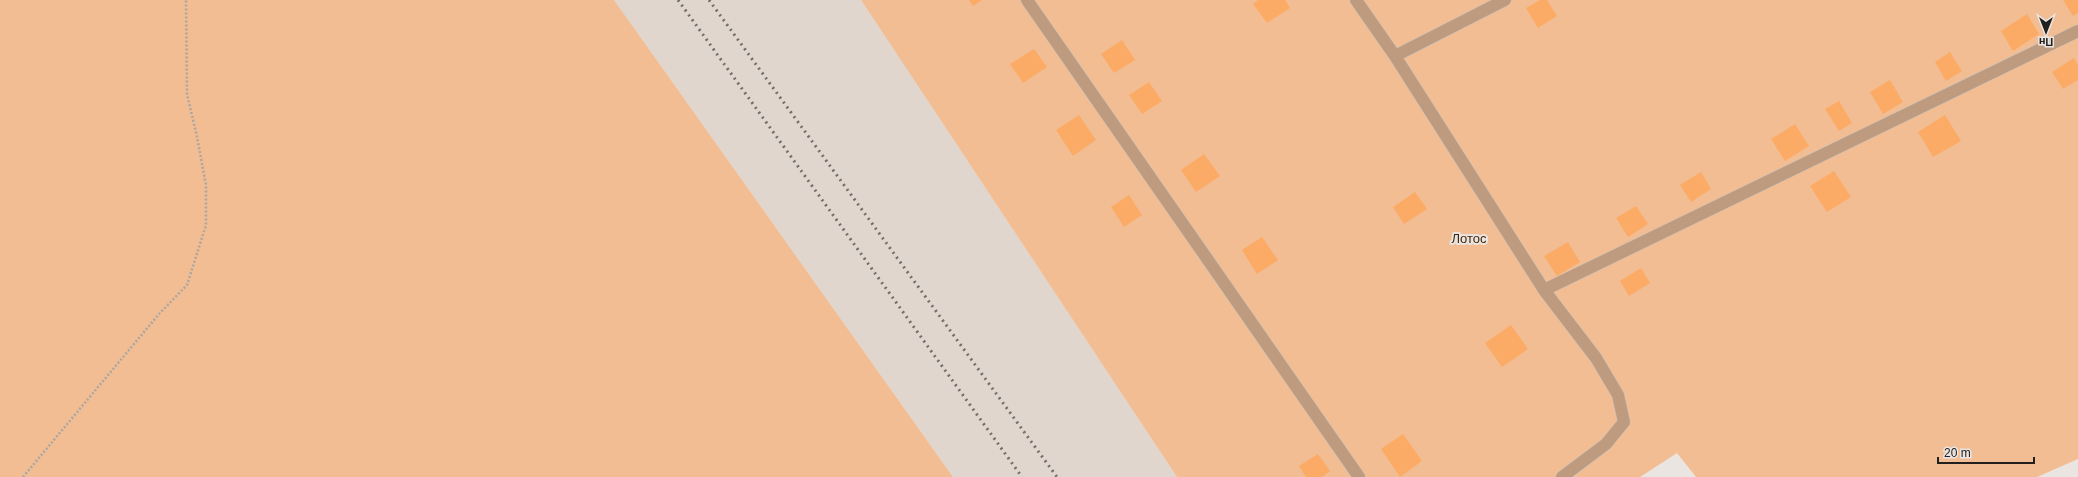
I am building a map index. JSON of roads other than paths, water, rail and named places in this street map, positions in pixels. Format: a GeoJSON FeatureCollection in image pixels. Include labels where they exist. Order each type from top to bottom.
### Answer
{"type":"FeatureCollection","features":[{"type":"Feature","properties":{"kind":"lane"},"geometry":{"type":"LineString","coordinates":[[1027,0],[1359,477]]}},
{"type":"Feature","properties":{"kind":"lane"},"geometry":{"type":"LineString","coordinates":[[1356,0],[1395,56],[1544,290],[1596,358],[1618,395],[1624,422],[1606,444],[1562,477]]}},
{"type":"Feature","properties":{"kind":"lane"},"geometry":{"type":"LineString","coordinates":[[1395,56],[1505,0]]}},
{"type":"Feature","properties":{"kind":"lane"},"geometry":{"type":"LineString","coordinates":[[1544,290],[2078,31]]}},
{"type":"Feature","properties":{"kind":"railway"},"geometry":{"type":"LineString","coordinates":[[678,0],[1022,477]]}},
{"type":"Feature","properties":{"kind":"railway"},"geometry":{"type":"LineString","coordinates":[[709,0],[1057,477]]}},
{"type":"Feature","properties":{"kind":"park label","name":"Лотос"},"geometry":{"type":"Point","coordinates":[1469,238]}}]}
